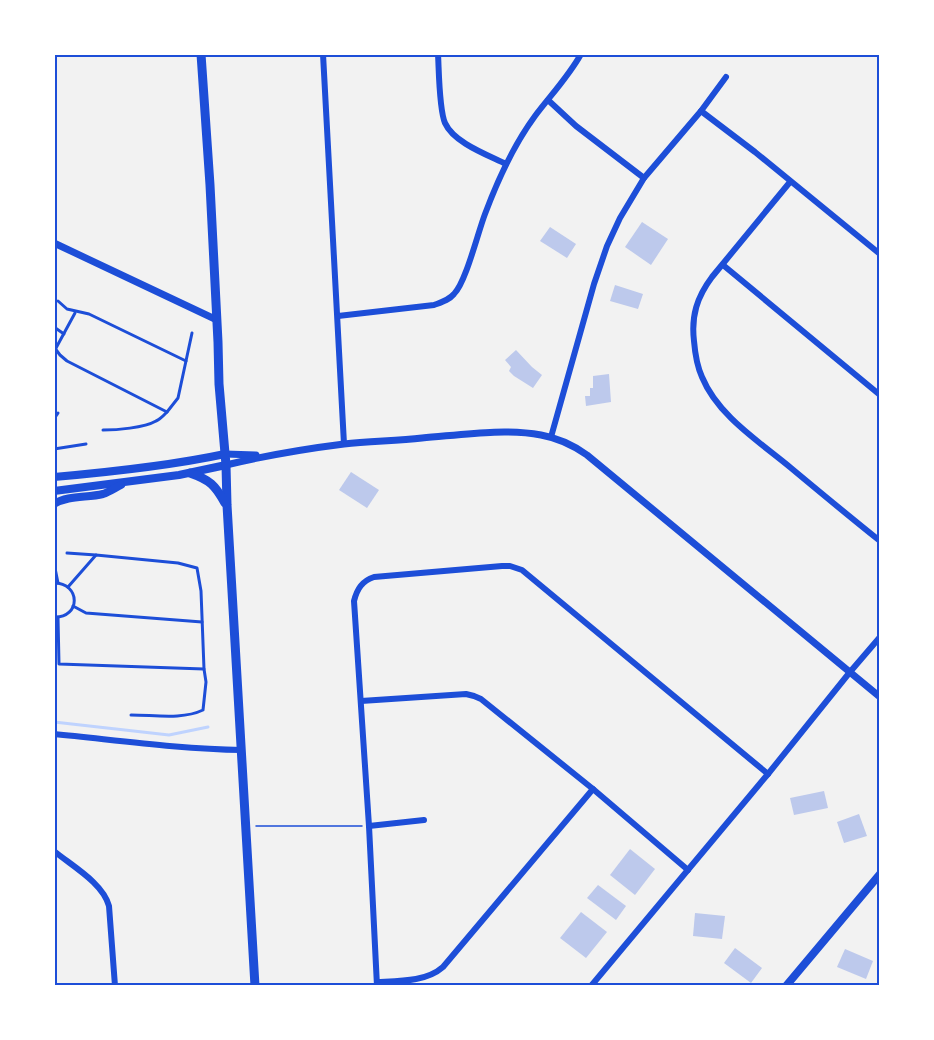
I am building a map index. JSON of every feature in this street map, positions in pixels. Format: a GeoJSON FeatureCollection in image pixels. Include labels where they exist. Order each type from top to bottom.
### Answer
{"type":"FeatureCollection","features":[{"type":"Feature","properties":{"kind":"main road"},"geometry":{"type":"LineString","coordinates":[[201,54],[255,986]]}},
{"type":"Feature","properties":{"kind":"main road"},"geometry":{"type":"LineString","coordinates":[[54,491],[190,473],[225,460]]}},
{"type":"Feature","properties":{"kind":"main road"},"geometry":{"type":"LineString","coordinates":[[54,477],[191,461],[225,460]]}},
{"type":"Feature","properties":{"kind":"main road"},"geometry":{"type":"LineString","coordinates":[[190,473],[212,483],[227,505]]}},
{"type":"Feature","properties":{"kind":"main road"},"geometry":{"type":"LineString","coordinates":[[54,504],[62,500],[103,494],[124,483]]}},
{"type":"Feature","properties":{"kind":"main road"},"geometry":{"type":"LineString","coordinates":[[786,986],[879,876]]}},
{"type":"Feature","properties":{"kind":"street"},"geometry":{"type":"LineString","coordinates":[[323,54],[344,444]]}},
{"type":"Feature","properties":{"kind":"street"},"geometry":{"type":"LineString","coordinates":[[438,54],[443,113],[449,129],[460,140],[506,164]]}},
{"type":"Feature","properties":{"kind":"street"},"geometry":{"type":"LineString","coordinates":[[338,316],[424,307],[446,301],[455,294],[459,289],[485,213],[506,164],[525,130],[581,54]]}},
{"type":"Feature","properties":{"kind":"street"},"geometry":{"type":"LineString","coordinates":[[551,437],[594,284],[607,246],[620,218],[644,178],[701,111],[726,77]]}},
{"type":"Feature","properties":{"kind":"street"},"geometry":{"type":"LineString","coordinates":[[548,100],[576,126],[644,178]]}},
{"type":"Feature","properties":{"kind":"street"},"geometry":{"type":"LineString","coordinates":[[701,111],[880,254]]}},
{"type":"Feature","properties":{"kind":"street"},"geometry":{"type":"LineString","coordinates":[[790,182],[704,288],[695,309],[693,322],[697,362],[703,379],[716,401],[738,425],[880,542]]}},
{"type":"Feature","properties":{"kind":"street"},"geometry":{"type":"LineString","coordinates":[[54,243],[217,320]]}},
{"type":"Feature","properties":{"kind":"street"},"geometry":{"type":"LineString","coordinates":[[723,265],[880,395]]}},
{"type":"Feature","properties":{"kind":"street"},"geometry":{"type":"LineString","coordinates":[[225,460],[344,444],[466,434],[512,432],[551,437],[574,446],[587,455],[880,697]]}},
{"type":"Feature","properties":{"kind":"street"},"geometry":{"type":"LineString","coordinates":[[225,460],[265,456]]}},
{"type":"Feature","properties":{"kind":"street"},"geometry":{"type":"LineString","coordinates":[[593,789],[443,967],[423,978],[377,984],[354,602],[360,586],[368,579],[385,576],[502,566],[522,570],[768,774]]}},
{"type":"Feature","properties":{"kind":"street"},"geometry":{"type":"LineString","coordinates":[[595,985],[880,637]]}},
{"type":"Feature","properties":{"kind":"street"},"geometry":{"type":"LineString","coordinates":[[361,701],[454,694],[481,699],[593,789],[688,870]]}},
{"type":"Feature","properties":{"kind":"street"},"geometry":{"type":"LineString","coordinates":[[54,734],[242,750]]}},
{"type":"Feature","properties":{"kind":"street"},"geometry":{"type":"LineString","coordinates":[[369,826],[424,820]]}},
{"type":"Feature","properties":{"kind":"street"},"geometry":{"type":"LineString","coordinates":[[54,851],[93,881],[108,900],[116,986]]}},
{"type":"Feature","properties":{"kind":"lane"},"geometry":{"type":"LineString","coordinates":[[58,301],[67,309],[89,314],[186,361]]}},
{"type":"Feature","properties":{"kind":"lane"},"geometry":{"type":"LineString","coordinates":[[76,312],[55,347],[60,355],[66,361],[167,412]]}},
{"type":"Feature","properties":{"kind":"lane"},"geometry":{"type":"LineString","coordinates":[[54,327],[64,334]]}},
{"type":"Feature","properties":{"kind":"lane"},"geometry":{"type":"LineString","coordinates":[[103,430],[116,430],[153,423],[167,412],[178,398],[192,333]]}},
{"type":"Feature","properties":{"kind":"lane"},"geometry":{"type":"LineString","coordinates":[[54,419],[58,413]]}},
{"type":"Feature","properties":{"kind":"lane"},"geometry":{"type":"LineString","coordinates":[[54,449],[86,444]]}},
{"type":"Feature","properties":{"kind":"lane"},"geometry":{"type":"LineString","coordinates":[[67,553],[178,563],[197,568],[201,591],[206,682],[203,710],[194,715],[131,715]]}},
{"type":"Feature","properties":{"kind":"lane"},"geometry":{"type":"LineString","coordinates":[[68,587],[96,555]]}},
{"type":"Feature","properties":{"kind":"lane"},"geometry":{"type":"LineString","coordinates":[[54,563],[56,583],[68,587],[74,595],[73,606],[68,614],[56,617],[59,664]]}},
{"type":"Feature","properties":{"kind":"lane"},"geometry":{"type":"LineString","coordinates":[[73,606],[86,613],[202,622]]}},
{"type":"Feature","properties":{"kind":"lane"},"geometry":{"type":"LineString","coordinates":[[54,664],[204,669]]}},
{"type":"Feature","properties":{"kind":"path"},"geometry":{"type":"LineString","coordinates":[[246,826],[369,826]]}},
{"type":"Feature","properties":{"kind":"building"},"geometry":{"type":"Polygon","coordinates":[[[642,222],[668,239],[651,265],[625,247],[642,222]]]}},
{"type":"Feature","properties":{"kind":"building"},"geometry":{"type":"Polygon","coordinates":[[[550,227],[576,244],[567,258],[540,241],[550,227]]]}},
{"type":"Feature","properties":{"kind":"building"},"geometry":{"type":"Polygon","coordinates":[[[615,285],[643,294],[638,309],[610,301],[615,285]]]}},
{"type":"Feature","properties":{"kind":"building"},"geometry":{"type":"Polygon","coordinates":[[[516,350],[542,375],[533,388],[509,371],[511,367],[505,360],[516,350]]]}},
{"type":"Feature","properties":{"kind":"building"},"geometry":{"type":"Polygon","coordinates":[[[609,374],[611,402],[586,406],[585,396],[590,396],[593,376],[609,374]]]}},
{"type":"Feature","properties":{"kind":"building"},"geometry":{"type":"Polygon","coordinates":[[[351,472],[379,490],[367,508],[339,490],[351,472]]]}},
{"type":"Feature","properties":{"kind":"building"},"geometry":{"type":"Polygon","coordinates":[[[824,791],[828,808],[794,815],[790,798],[824,791]]]}},
{"type":"Feature","properties":{"kind":"building"},"geometry":{"type":"Polygon","coordinates":[[[859,814],[867,836],[844,843],[837,822],[859,814]]]}},
{"type":"Feature","properties":{"kind":"building"},"geometry":{"type":"Polygon","coordinates":[[[630,849],[655,869],[635,895],[610,875],[630,849]]]}},
{"type":"Feature","properties":{"kind":"building"},"geometry":{"type":"Polygon","coordinates":[[[598,885],[626,906],[616,920],[587,898],[598,885]]]}},
{"type":"Feature","properties":{"kind":"building"},"geometry":{"type":"Polygon","coordinates":[[[581,912],[607,932],[586,958],[560,938],[581,912]]]}},
{"type":"Feature","properties":{"kind":"building"},"geometry":{"type":"Polygon","coordinates":[[[695,913],[725,916],[722,939],[693,936],[695,913]]]}},
{"type":"Feature","properties":{"kind":"building"},"geometry":{"type":"Polygon","coordinates":[[[735,948],[762,968],[751,983],[724,963],[735,948]]]}},
{"type":"Feature","properties":{"kind":"building"},"geometry":{"type":"Polygon","coordinates":[[[845,949],[873,961],[866,979],[837,967],[845,949]]]}},
{"type":"Feature","properties":{"kind":"waterway"},"geometry":{"type":"LineString","coordinates":[[54,722],[169,735],[208,727]]}}]}
